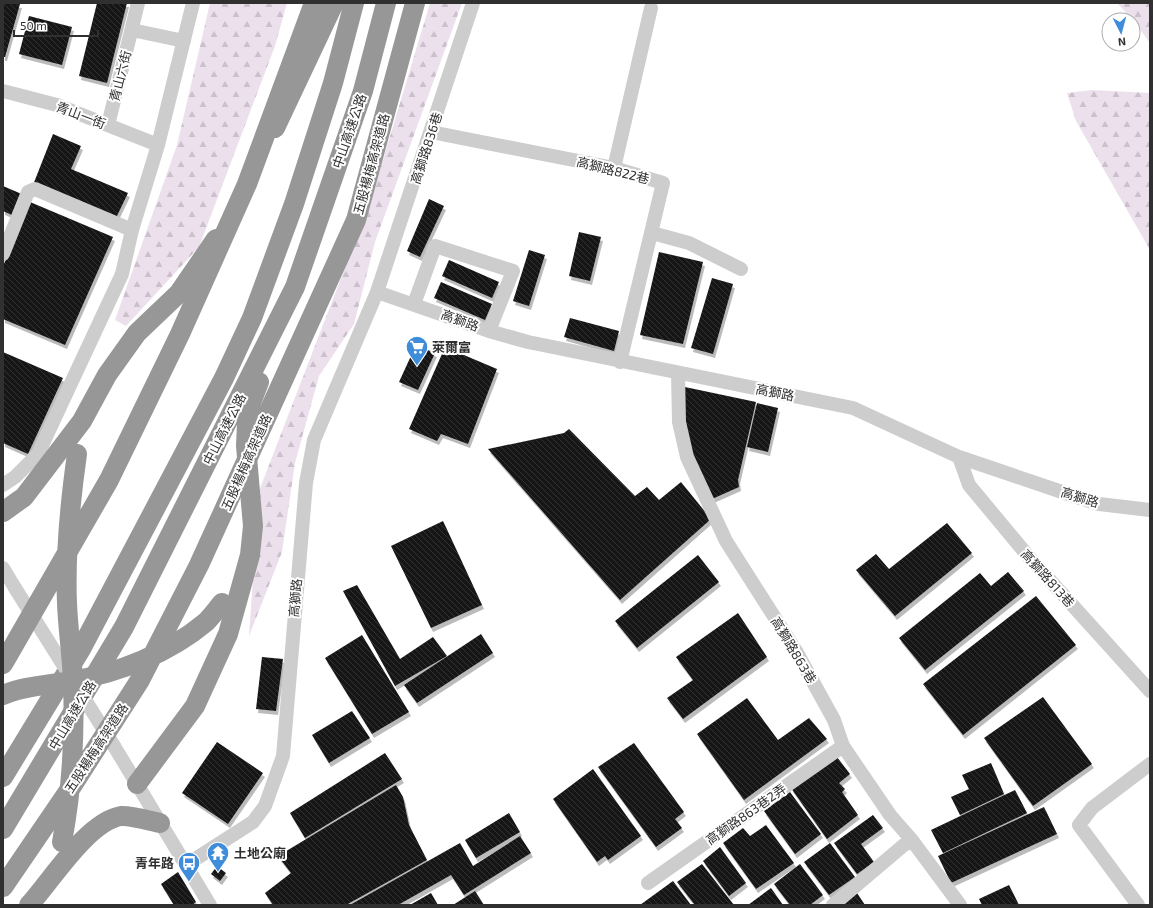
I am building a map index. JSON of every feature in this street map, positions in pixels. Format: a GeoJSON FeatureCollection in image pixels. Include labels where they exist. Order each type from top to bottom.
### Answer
{"type":"FeatureCollection","features":[{"type":"Feature","properties":{"kind":"highway"},"geometry":{"type":"LineString","coordinates":[[3,664],[109,480],[180,334],[247,184],[314,3]]}},
{"type":"Feature","properties":{"kind":"highway"},"geometry":{"type":"LineString","coordinates":[[3,512],[24,497],[82,421],[107,375],[137,333],[179,293],[211,248],[286,107],[334,3]]}},
{"type":"Feature","properties":{"kind":"highway","name":"中山高速公路"},"geometry":{"type":"LineString","coordinates":[[3,777],[81,649],[224,378],[252,318],[294,204],[334,83],[354,3]]}},
{"type":"Feature","properties":{"kind":"highway","name":"中山高速公路"},"geometry":{"type":"LineString","coordinates":[[3,829],[124,627],[295,287],[363,91],[386,3]]}},
{"type":"Feature","properties":{"kind":"highway","name":"五股楊梅高架道路"},"geometry":{"type":"LineString","coordinates":[[3,887],[72,786],[140,680],[199,565],[356,220],[415,3]]}},
{"type":"Feature","properties":{"kind":"highway"},"geometry":{"type":"LineString","coordinates":[[137,784],[195,706],[228,634],[250,555],[253,526],[246,446],[247,423],[251,403],[295,287]]}},
{"type":"Feature","properties":{"kind":"highway"},"geometry":{"type":"LineString","coordinates":[[35,899],[62,842],[70,800],[73,757],[73,681],[67,602],[68,535],[82,421]]}},
{"type":"Feature","properties":{"kind":"highway"},"geometry":{"type":"LineString","coordinates":[[3,695],[13,691],[73,681],[128,667],[170,647],[207,621],[244,578]]}},
{"type":"Feature","properties":{"kind":"highway"},"geometry":{"type":"LineString","coordinates":[[35,899],[88,834],[103,822],[122,816],[160,823]]}},
{"type":"Feature","properties":{"kind":"street","name":"青山六街"},"geometry":{"type":"LineString","coordinates":[[108,125],[138,3]]}},
{"type":"Feature","properties":{"kind":"street"},"geometry":{"type":"LineString","coordinates":[[3,485],[15,477],[38,454],[122,274],[132,230],[158,145],[193,3]]}},
{"type":"Feature","properties":{"kind":"street","name":"高獅路836巷"},"geometry":{"type":"LineString","coordinates":[[377,292],[431,132],[472,3]]}},
{"type":"Feature","properties":{"kind":"street"},"geometry":{"type":"LineString","coordinates":[[614,168],[651,8]]}},
{"type":"Feature","properties":{"kind":"street"},"geometry":{"type":"LineString","coordinates":[[132,30],[184,41]]}},
{"type":"Feature","properties":{"kind":"street","name":"青山一街"},"geometry":{"type":"LineString","coordinates":[[3,90],[57,105],[158,145]]}},
{"type":"Feature","properties":{"kind":"street","name":"高獅路822巷"},"geometry":{"type":"LineString","coordinates":[[431,132],[614,168],[663,183],[620,362]]}},
{"type":"Feature","properties":{"kind":"street"},"geometry":{"type":"LineString","coordinates":[[3,254],[28,192],[31,189],[35,189],[132,230]]}},
{"type":"Feature","properties":{"kind":"street"},"geometry":{"type":"LineString","coordinates":[[652,233],[689,243],[741,269]]}},
{"type":"Feature","properties":{"kind":"street"},"geometry":{"type":"LineString","coordinates":[[414,304],[435,246],[513,271],[489,331]]}},
{"type":"Feature","properties":{"kind":"street","name":"高獅路"},"geometry":{"type":"LineString","coordinates":[[186,865],[253,822],[265,806],[283,756],[306,484],[313,448],[377,292],[489,331],[528,342],[620,362],[678,372],[852,408],[959,457],[1099,504],[1150,510]]}},
{"type":"Feature","properties":{"kind":"street","name":"高獅路863巷"},"geometry":{"type":"LineString","coordinates":[[678,372],[679,422],[687,457],[726,541],[796,651],[834,720],[843,746],[890,815],[911,839],[960,905]]}},
{"type":"Feature","properties":{"kind":"street","name":"高獅路813巷"},"geometry":{"type":"LineString","coordinates":[[959,457],[969,485],[1028,556],[1150,691]]}},
{"type":"Feature","properties":{"kind":"street"},"geometry":{"type":"LineString","coordinates":[[3,568],[114,746],[210,905]]}},
{"type":"Feature","properties":{"kind":"street","name":"高獅路863巷2弄"},"geometry":{"type":"LineString","coordinates":[[648,882],[843,746]]}},
{"type":"Feature","properties":{"kind":"street"},"geometry":{"type":"LineString","coordinates":[[1138,905],[1079,825],[1092,808],[1150,764]]}},
{"type":"Feature","properties":{"kind":"street"},"geometry":{"type":"LineString","coordinates":[[833,905],[911,839]]}},
{"type":"Feature","properties":{"kind":"green space"},"geometry":{"type":"Polygon","coordinates":[[[210,3],[287,3],[275,46],[199,247],[126,326],[115,320],[177,145],[210,3]]]}},
{"type":"Feature","properties":{"kind":"green space"},"geometry":{"type":"Polygon","coordinates":[[[430,3],[462,3],[375,242],[354,324],[319,376],[295,463],[282,552],[249,636],[259,491],[370,203],[430,3]]]}},
{"type":"Feature","properties":{"kind":"green space"},"geometry":{"type":"Polygon","coordinates":[[[1117,3],[1150,3],[1150,43],[1141,31],[1141,12],[1125,12],[1117,3]]]}},
{"type":"Feature","properties":{"kind":"green space"},"geometry":{"type":"Polygon","coordinates":[[[1092,90],[1150,93],[1150,250],[1076,121],[1067,93],[1092,90]]]}},
{"type":"Feature","properties":{"kind":"building"},"geometry":{"type":"Polygon","coordinates":[[[3,3],[20,4],[5,57],[3,57],[3,3]]]}},
{"type":"Feature","properties":{"kind":"building"},"geometry":{"type":"Polygon","coordinates":[[[97,3],[127,3],[107,83],[79,76],[97,3]]]}},
{"type":"Feature","properties":{"kind":"building"},"geometry":{"type":"Polygon","coordinates":[[[29,16],[72,27],[62,65],[19,54],[29,16]]]}},
{"type":"Feature","properties":{"kind":"building"},"geometry":{"type":"Polygon","coordinates":[[[53,134],[81,146],[71,169],[128,193],[115,220],[33,185],[53,134]]]}},
{"type":"Feature","properties":{"kind":"building"},"geometry":{"type":"Polygon","coordinates":[[[3,186],[24,195],[14,216],[3,211],[3,186]]]}},
{"type":"Feature","properties":{"kind":"building"},"geometry":{"type":"Polygon","coordinates":[[[429,199],[444,206],[420,257],[407,251],[429,199]]]}},
{"type":"Feature","properties":{"kind":"building"},"geometry":{"type":"Polygon","coordinates":[[[30,202],[113,237],[65,345],[3,319],[3,266],[30,202]]]}},
{"type":"Feature","properties":{"kind":"building"},"geometry":{"type":"Polygon","coordinates":[[[579,232],[601,237],[590,281],[569,276],[579,232]]]}},
{"type":"Feature","properties":{"kind":"building"},"geometry":{"type":"Polygon","coordinates":[[[529,250],[545,255],[529,306],[513,301],[529,250]]]}},
{"type":"Feature","properties":{"kind":"building"},"geometry":{"type":"Polygon","coordinates":[[[659,252],[703,262],[683,344],[640,335],[659,252]]]}},
{"type":"Feature","properties":{"kind":"building"},"geometry":{"type":"Polygon","coordinates":[[[449,260],[499,282],[492,298],[442,276],[449,260]]]}},
{"type":"Feature","properties":{"kind":"building"},"geometry":{"type":"Polygon","coordinates":[[[712,278],[733,284],[713,354],[691,348],[712,278]]]}},
{"type":"Feature","properties":{"kind":"building"},"geometry":{"type":"Polygon","coordinates":[[[441,282],[492,304],[485,320],[434,298],[441,282]]]}},
{"type":"Feature","properties":{"kind":"building"},"geometry":{"type":"Polygon","coordinates":[[[570,318],[619,331],[614,351],[564,337],[570,318]]]}},
{"type":"Feature","properties":{"kind":"building","name":"萊爾富"},"geometry":{"type":"Polygon","coordinates":[[[416,345],[435,353],[418,390],[399,382],[416,345]]]}},
{"type":"Feature","properties":{"kind":"building"},"geometry":{"type":"Polygon","coordinates":[[[445,347],[497,369],[468,444],[441,434],[437,441],[409,429],[445,347]]]}},
{"type":"Feature","properties":{"kind":"building"},"geometry":{"type":"Polygon","coordinates":[[[3,352],[63,378],[28,454],[3,443],[3,352]]]}},
{"type":"Feature","properties":{"kind":"building"},"geometry":{"type":"Polygon","coordinates":[[[685,387],[756,402],[738,480],[739,487],[712,499],[693,459],[684,420],[685,387]]]}},
{"type":"Feature","properties":{"kind":"building"},"geometry":{"type":"Polygon","coordinates":[[[757,403],[778,408],[768,452],[747,447],[757,403]]]}},
{"type":"Feature","properties":{"kind":"building"},"geometry":{"type":"Polygon","coordinates":[[[569,429],[635,496],[647,487],[659,500],[681,482],[711,519],[620,600],[488,449],[564,433],[569,429]]]}},
{"type":"Feature","properties":{"kind":"building"},"geometry":{"type":"Polygon","coordinates":[[[443,521],[482,605],[431,628],[391,546],[443,521]]]}},
{"type":"Feature","properties":{"kind":"building"},"geometry":{"type":"Polygon","coordinates":[[[947,523],[972,553],[895,616],[856,570],[876,554],[889,569],[947,523]]]}},
{"type":"Feature","properties":{"kind":"building"},"geometry":{"type":"Polygon","coordinates":[[[698,555],[719,582],[637,648],[615,621],[698,555]]]}},
{"type":"Feature","properties":{"kind":"building"},"geometry":{"type":"Polygon","coordinates":[[[1008,572],[1024,591],[925,670],[899,638],[980,573],[991,586],[1008,572]]]}},
{"type":"Feature","properties":{"kind":"building"},"geometry":{"type":"Polygon","coordinates":[[[357,585],[400,659],[433,637],[447,656],[395,686],[343,591],[357,585]]]}},
{"type":"Feature","properties":{"kind":"building"},"geometry":{"type":"Polygon","coordinates":[[[1036,596],[1076,645],[963,735],[923,684],[1036,596]]]}},
{"type":"Feature","properties":{"kind":"building"},"geometry":{"type":"Polygon","coordinates":[[[738,613],[767,657],[683,719],[667,698],[693,680],[676,657],[738,613]]]}},
{"type":"Feature","properties":{"kind":"building"},"geometry":{"type":"Polygon","coordinates":[[[481,634],[493,653],[417,703],[404,685],[481,634]]]}},
{"type":"Feature","properties":{"kind":"building"},"geometry":{"type":"Polygon","coordinates":[[[362,635],[409,712],[372,734],[325,658],[362,635]]]}},
{"type":"Feature","properties":{"kind":"building"},"geometry":{"type":"Polygon","coordinates":[[[262,657],[283,659],[276,711],[256,709],[262,657]]]}},
{"type":"Feature","properties":{"kind":"building"},"geometry":{"type":"Polygon","coordinates":[[[1043,697],[1092,764],[1033,806],[984,738],[1043,697]]]}},
{"type":"Feature","properties":{"kind":"building"},"geometry":{"type":"Polygon","coordinates":[[[747,698],[778,740],[809,718],[827,739],[744,800],[697,734],[747,698]]]}},
{"type":"Feature","properties":{"kind":"building"},"geometry":{"type":"Polygon","coordinates":[[[352,711],[370,738],[329,763],[312,735],[352,711]]]}},
{"type":"Feature","properties":{"kind":"building"},"geometry":{"type":"Polygon","coordinates":[[[217,742],[263,773],[228,824],[182,793],[217,742]]]}},
{"type":"Feature","properties":{"kind":"building"},"geometry":{"type":"Polygon","coordinates":[[[634,743],[684,812],[675,819],[682,828],[656,847],[598,767],[634,743]]]}},
{"type":"Feature","properties":{"kind":"building"},"geometry":{"type":"Polygon","coordinates":[[[385,753],[402,779],[305,838],[290,813],[385,753]]]}},
{"type":"Feature","properties":{"kind":"building"},"geometry":{"type":"Polygon","coordinates":[[[837,757],[850,774],[839,783],[845,789],[842,792],[858,815],[827,839],[791,788],[837,757]]]}},
{"type":"Feature","properties":{"kind":"building"},"geometry":{"type":"Polygon","coordinates":[[[991,763],[1004,794],[960,815],[951,797],[969,789],[962,775],[991,763]]]}},
{"type":"Feature","properties":{"kind":"building"},"geometry":{"type":"Polygon","coordinates":[[[593,769],[641,836],[608,860],[605,856],[597,862],[553,799],[593,769]]]}},
{"type":"Feature","properties":{"kind":"building"},"geometry":{"type":"Polygon","coordinates":[[[396,785],[403,797],[409,825],[427,860],[346,905],[273,905],[265,893],[291,873],[278,856],[396,785]]]}},
{"type":"Feature","properties":{"kind":"building"},"geometry":{"type":"Polygon","coordinates":[[[1015,790],[1027,813],[943,853],[931,830],[1015,790]]]}},
{"type":"Feature","properties":{"kind":"building"},"geometry":{"type":"Polygon","coordinates":[[[790,792],[821,834],[795,854],[764,811],[790,792]]]}},
{"type":"Feature","properties":{"kind":"building"},"geometry":{"type":"Polygon","coordinates":[[[1044,807],[1057,834],[951,883],[938,856],[1044,807]]]}},
{"type":"Feature","properties":{"kind":"building"},"geometry":{"type":"Polygon","coordinates":[[[509,813],[520,832],[476,858],[465,840],[509,813]]]}},
{"type":"Feature","properties":{"kind":"building"},"geometry":{"type":"Polygon","coordinates":[[[873,815],[883,828],[861,844],[874,862],[857,874],[834,843],[873,815]]]}},
{"type":"Feature","properties":{"kind":"building"},"geometry":{"type":"Polygon","coordinates":[[[766,825],[794,863],[756,889],[723,843],[743,828],[750,836],[766,825]]]}},
{"type":"Feature","properties":{"kind":"building"},"geometry":{"type":"Polygon","coordinates":[[[520,836],[531,853],[464,895],[451,875],[398,905],[350,905],[460,843],[473,866],[520,836]]]}},
{"type":"Feature","properties":{"kind":"building"},"geometry":{"type":"Polygon","coordinates":[[[830,843],[855,877],[829,895],[804,862],[830,843]]]}},
{"type":"Feature","properties":{"kind":"building"},"geometry":{"type":"Polygon","coordinates":[[[720,847],[746,883],[729,896],[703,861],[720,847]]]}},
{"type":"Feature","properties":{"kind":"building"},"geometry":{"type":"Polygon","coordinates":[[[702,864],[734,905],[695,905],[677,882],[702,864]]]}},
{"type":"Feature","properties":{"kind":"building"},"geometry":{"type":"Polygon","coordinates":[[[800,864],[823,895],[810,905],[790,905],[774,884],[800,864]]]}},
{"type":"Feature","properties":{"kind":"building","name":"土地公廟"},"geometry":{"type":"Polygon","coordinates":[[[217,866],[226,873],[220,881],[211,874],[217,866]]]}},
{"type":"Feature","properties":{"kind":"building"},"geometry":{"type":"Polygon","coordinates":[[[178,872],[196,902],[192,905],[174,905],[161,884],[178,872]]]}},
{"type":"Feature","properties":{"kind":"building"},"geometry":{"type":"Polygon","coordinates":[[[673,881],[691,905],[640,905],[673,881]]]}},
{"type":"Feature","properties":{"kind":"building"},"geometry":{"type":"Polygon","coordinates":[[[1009,885],[1019,905],[982,905],[979,899],[1009,885]]]}},
{"type":"Feature","properties":{"kind":"building"},"geometry":{"type":"Polygon","coordinates":[[[771,888],[783,905],[748,905],[771,888]]]}},
{"type":"Feature","properties":{"kind":"building"},"geometry":{"type":"Polygon","coordinates":[[[475,891],[484,905],[453,905],[475,891]]]}},
{"type":"Feature","properties":{"kind":"building"},"geometry":{"type":"Polygon","coordinates":[[[431,893],[438,905],[410,905],[431,893]]]}},
{"type":"Feature","properties":{"kind":"building"},"geometry":{"type":"Polygon","coordinates":[[[857,893],[865,905],[840,905],[857,893]]]}},
{"type":"Feature","properties":{"kind":"place","name":"萊爾富"},"geometry":{"type":"Point","coordinates":[417,366]}},
{"type":"Feature","properties":{"kind":"place","name":"土地公廟"},"geometry":{"type":"Point","coordinates":[218,872]}},
{"type":"Feature","properties":{"kind":"place","name":"青年路"},"geometry":{"type":"Point","coordinates":[189,882]}}]}
